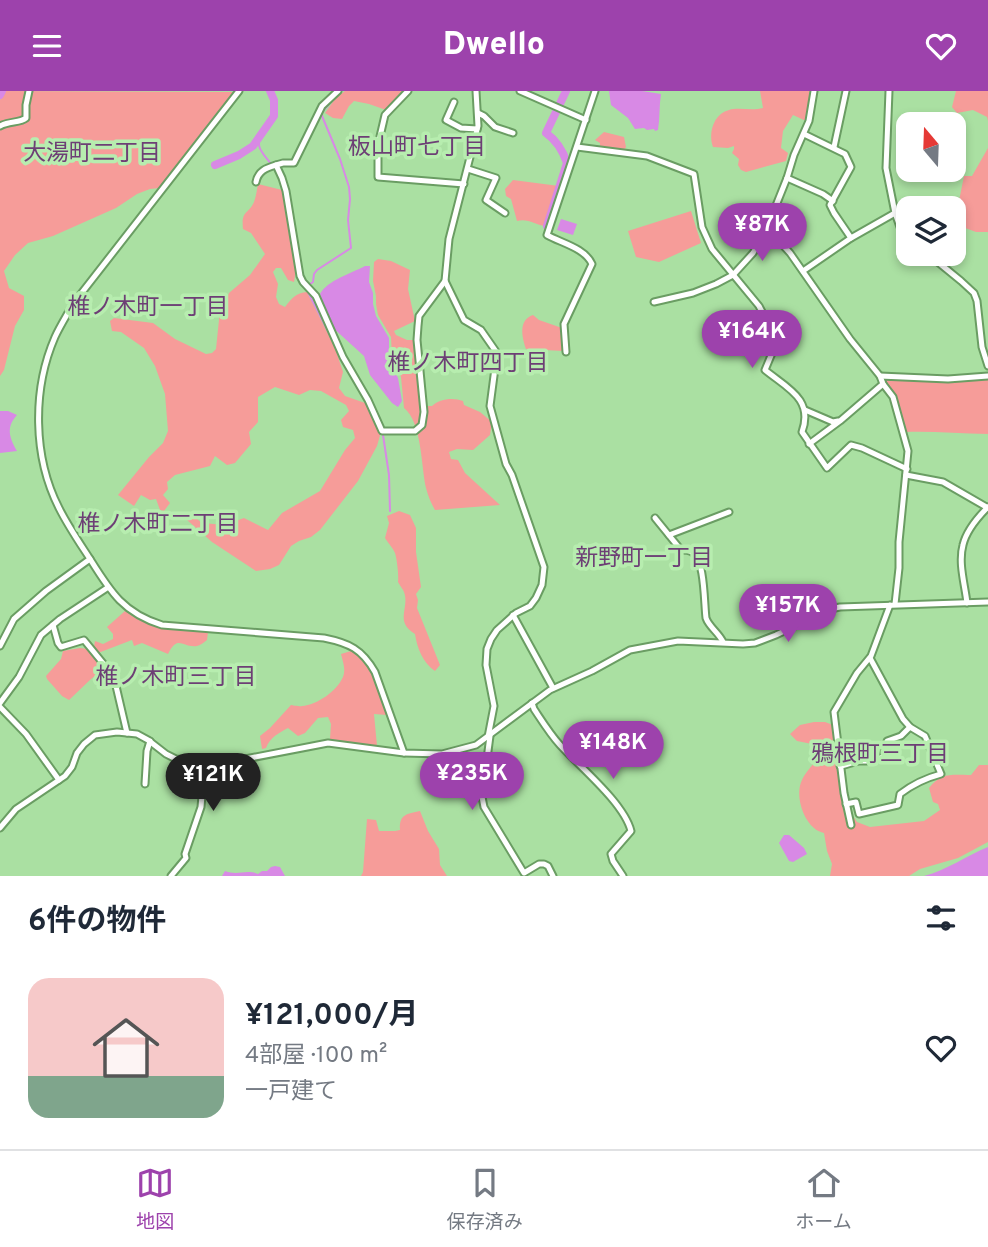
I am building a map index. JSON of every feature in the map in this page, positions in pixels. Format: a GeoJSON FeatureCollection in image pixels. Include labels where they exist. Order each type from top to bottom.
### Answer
{"type":"FeatureCollection","features":[{"type":"Feature","properties":{"kind":"street"},"geometry":{"type":"LineString","coordinates":[[0,126],[26,118],[29,91]]}},
{"type":"Feature","properties":{"kind":"street"},"geometry":{"type":"LineString","coordinates":[[239,91],[73,304],[55,338],[47,361],[38,416],[38,440],[58,507],[107,588],[121,604],[144,619],[162,625],[324,638],[353,647],[368,659],[375,672],[404,753]]}},
{"type":"Feature","properties":{"kind":"street"},"geometry":{"type":"LineString","coordinates":[[256,182],[261,172],[276,165],[293,163],[322,106],[338,91]]}},
{"type":"Feature","properties":{"kind":"street"},"geometry":{"type":"LineString","coordinates":[[408,91],[385,114],[377,145],[378,177],[464,184]]}},
{"type":"Feature","properties":{"kind":"street"},"geometry":{"type":"LineString","coordinates":[[276,165],[286,191],[303,282],[316,296],[343,357],[382,431],[415,431],[422,425],[424,412],[417,340],[419,316],[445,281],[449,239],[477,129],[477,91]]}},
{"type":"Feature","properties":{"kind":"street"},"geometry":{"type":"LineString","coordinates":[[520,91],[586,120]]}},
{"type":"Feature","properties":{"kind":"street"},"geometry":{"type":"LineString","coordinates":[[566,352],[564,324],[592,264],[584,253],[547,235],[595,91]]}},
{"type":"Feature","properties":{"kind":"street"},"geometry":{"type":"LineString","coordinates":[[654,302],[693,293],[716,284],[733,275],[753,254],[765,233],[794,155],[810,121],[814,91]]}},
{"type":"Feature","properties":{"kind":"street"},"geometry":{"type":"LineString","coordinates":[[834,147],[846,91]]}},
{"type":"Feature","properties":{"kind":"street"},"geometry":{"type":"LineString","coordinates":[[803,271],[851,238],[895,213],[886,168],[889,91]]}},
{"type":"Feature","properties":{"kind":"street"},"geometry":{"type":"LineString","coordinates":[[454,102],[446,120],[461,128],[477,129]]}},
{"type":"Feature","properties":{"kind":"street"},"geometry":{"type":"LineString","coordinates":[[478,113],[495,127],[513,134]]}},
{"type":"Feature","properties":{"kind":"street"},"geometry":{"type":"LineString","coordinates":[[804,134],[845,154],[851,167],[831,205],[851,238]]}},
{"type":"Feature","properties":{"kind":"street"},"geometry":{"type":"LineString","coordinates":[[577,147],[647,156],[692,172],[696,181],[702,227],[712,249],[759,306],[777,341],[765,370],[800,398],[806,422],[802,432],[827,468],[850,445],[862,448],[906,472],[943,482],[988,507],[962,546],[967,603]]}},
{"type":"Feature","properties":{"kind":"street"},"geometry":{"type":"LineString","coordinates":[[468,169],[496,178],[486,200],[505,212]]}},
{"type":"Feature","properties":{"kind":"street"},"geometry":{"type":"LineString","coordinates":[[787,179],[833,201]]}},
{"type":"Feature","properties":{"kind":"street"},"geometry":{"type":"LineString","coordinates":[[765,233],[780,242],[880,376],[893,397],[908,451],[899,568],[893,605],[870,658],[857,673],[834,712],[840,766],[851,825]]}},
{"type":"Feature","properties":{"kind":"street"},"geometry":{"type":"LineString","coordinates":[[943,266],[974,293],[982,347],[988,366]]}},
{"type":"Feature","properties":{"kind":"street"},"geometry":{"type":"LineString","coordinates":[[445,281],[464,320],[481,330],[497,353],[490,406],[506,464],[516,484],[544,567],[542,585],[536,598],[497,630],[487,649],[486,665],[494,706],[482,797],[484,807],[524,873],[544,864],[554,876]]}},
{"type":"Feature","properties":{"kind":"street"},"geometry":{"type":"LineString","coordinates":[[880,376],[948,379],[988,376]]}},
{"type":"Feature","properties":{"kind":"street"},"geometry":{"type":"LineString","coordinates":[[809,444],[883,384]]}},
{"type":"Feature","properties":{"kind":"street"},"geometry":{"type":"LineString","coordinates":[[805,410],[833,422],[840,421]]}},
{"type":"Feature","properties":{"kind":"street"},"geometry":{"type":"LineString","coordinates":[[669,535],[729,512]]}},
{"type":"Feature","properties":{"kind":"street"},"geometry":{"type":"LineString","coordinates":[[655,517],[681,550],[690,551],[698,558],[706,618],[723,642]]}},
{"type":"Feature","properties":{"kind":"street"},"geometry":{"type":"LineString","coordinates":[[0,646],[14,619],[90,559]]}},
{"type":"Feature","properties":{"kind":"street"},"geometry":{"type":"LineString","coordinates":[[59,781],[26,734],[0,705],[19,677],[41,635],[107,588]]}},
{"type":"Feature","properties":{"kind":"street"},"geometry":{"type":"LineString","coordinates":[[0,828],[16,809],[59,781],[72,767],[84,744],[95,735],[137,734],[176,759],[212,761],[240,760],[328,743],[404,753],[442,754],[476,745],[553,688],[630,650],[678,641],[743,644],[761,641],[830,609],[849,606],[988,602]]}},
{"type":"Feature","properties":{"kind":"street"},"geometry":{"type":"LineString","coordinates":[[513,615],[553,688]]}},
{"type":"Feature","properties":{"kind":"street"},"geometry":{"type":"LineString","coordinates":[[53,625],[61,647],[84,640],[111,674],[127,733]]}},
{"type":"Feature","properties":{"kind":"street"},"geometry":{"type":"LineString","coordinates":[[846,804],[856,802],[859,814],[898,805],[900,794],[908,788],[941,774],[925,736],[903,719],[870,658]]}},
{"type":"Feature","properties":{"kind":"street"},"geometry":{"type":"LineString","coordinates":[[532,703],[552,737],[608,794],[628,822],[631,831],[611,854],[623,876]]}},
{"type":"Feature","properties":{"kind":"street"},"geometry":{"type":"LineString","coordinates":[[840,766],[880,759],[887,741],[901,736],[910,727]]}},
{"type":"Feature","properties":{"kind":"street"},"geometry":{"type":"LineString","coordinates":[[145,784],[146,751],[150,741]]}},
{"type":"Feature","properties":{"kind":"street"},"geometry":{"type":"LineString","coordinates":[[171,876],[186,858],[201,807],[204,773],[212,761]]}},
{"type":"Feature","properties":{"kind":"shaded area"},"geometry":{"type":"Polygon","coordinates":[[[5,91],[234,92],[159,188],[137,194],[116,208],[53,236],[28,243],[15,255],[4,271],[9,288],[24,296],[24,310],[15,326],[4,370],[0,376],[0,100],[5,91]]]}},
{"type":"Feature","properties":{"kind":"shaded area"},"geometry":{"type":"Polygon","coordinates":[[[345,91],[404,92],[386,110],[354,101],[342,119],[325,113],[345,91]]]}},
{"type":"Feature","properties":{"kind":"shaded area"},"geometry":{"type":"Polygon","coordinates":[[[609,91],[661,94],[658,130],[635,129],[628,118],[611,105],[609,91]]]}},
{"type":"Feature","properties":{"kind":"shaded area"},"geometry":{"type":"Polygon","coordinates":[[[760,91],[812,91],[806,121],[793,115],[783,131],[781,148],[788,153],[786,161],[746,172],[741,170],[739,159],[732,153],[734,146],[713,147],[713,125],[724,112],[763,108],[760,91]]]}},
{"type":"Feature","properties":{"kind":"shaded area"},"geometry":{"type":"Polygon","coordinates":[[[956,91],[988,91],[988,121],[987,117],[973,110],[956,112],[952,107],[956,91]]]}},
{"type":"Feature","properties":{"kind":"shaded area"},"geometry":{"type":"Polygon","coordinates":[[[604,132],[624,137],[624,150],[600,147],[600,143],[595,140],[604,132]]]}},
{"type":"Feature","properties":{"kind":"shaded area"},"geometry":{"type":"Polygon","coordinates":[[[988,148],[988,232],[966,228],[966,196],[960,196],[966,176],[972,176],[988,148]]]}},
{"type":"Feature","properties":{"kind":"shaded area"},"geometry":{"type":"Polygon","coordinates":[[[513,180],[559,186],[545,226],[525,220],[517,221],[511,199],[506,196],[505,189],[513,180]]]}},
{"type":"Feature","properties":{"kind":"shaded area"},"geometry":{"type":"Polygon","coordinates":[[[258,184],[282,190],[292,237],[294,282],[288,280],[281,268],[276,268],[273,272],[278,284],[276,297],[279,304],[285,307],[294,297],[307,292],[335,348],[343,372],[339,388],[345,396],[365,403],[381,432],[377,446],[358,481],[320,530],[291,546],[279,565],[256,571],[212,542],[178,512],[192,515],[202,523],[225,525],[244,518],[268,530],[282,513],[320,491],[355,438],[353,430],[343,427],[341,420],[349,411],[346,405],[321,391],[310,390],[299,395],[275,387],[258,397],[258,422],[249,432],[251,444],[235,463],[227,465],[215,456],[210,466],[175,475],[167,482],[168,489],[163,495],[170,503],[164,511],[160,510],[156,499],[150,500],[141,495],[134,506],[118,495],[163,443],[168,431],[165,394],[155,366],[144,348],[121,332],[112,331],[110,321],[114,318],[153,323],[175,339],[206,354],[212,353],[216,349],[220,310],[229,293],[250,275],[265,254],[251,233],[243,229],[244,216],[254,202],[258,184]]]}},
{"type":"Feature","properties":{"kind":"shaded area"},"geometry":{"type":"Polygon","coordinates":[[[691,211],[701,243],[659,262],[636,257],[628,231],[691,211]]]}},
{"type":"Feature","properties":{"kind":"shaded area"},"geometry":{"type":"Polygon","coordinates":[[[561,219],[577,224],[573,235],[557,230],[561,219]]]}},
{"type":"Feature","properties":{"kind":"shaded area"},"geometry":{"type":"Polygon","coordinates":[[[378,259],[391,261],[410,270],[408,289],[415,321],[394,331],[396,335],[407,340],[414,340],[421,399],[427,406],[446,399],[463,401],[464,405],[480,412],[492,422],[490,435],[473,450],[457,449],[449,452],[451,459],[458,460],[465,473],[500,505],[435,510],[432,505],[426,488],[418,434],[404,408],[401,377],[392,358],[391,337],[378,315],[373,281],[374,262],[378,259]]]}},
{"type":"Feature","properties":{"kind":"shaded area"},"geometry":{"type":"Polygon","coordinates":[[[370,266],[369,282],[376,316],[389,338],[389,360],[398,378],[402,401],[398,407],[370,375],[364,356],[331,326],[320,294],[334,281],[370,266]]]}},
{"type":"Feature","properties":{"kind":"shaded area"},"geometry":{"type":"Polygon","coordinates":[[[533,315],[539,320],[562,328],[563,351],[526,349],[523,325],[528,317],[533,315]]]}},
{"type":"Feature","properties":{"kind":"shaded area"},"geometry":{"type":"Polygon","coordinates":[[[885,378],[988,379],[988,434],[906,432],[894,393],[884,382],[885,378]]]}},
{"type":"Feature","properties":{"kind":"shaded area"},"geometry":{"type":"Polygon","coordinates":[[[0,411],[17,415],[11,424],[10,432],[17,451],[0,453],[0,411]]]}},
{"type":"Feature","properties":{"kind":"shaded area"},"geometry":{"type":"Polygon","coordinates":[[[399,511],[410,515],[416,528],[421,587],[416,594],[417,608],[440,665],[435,671],[419,650],[415,634],[405,624],[405,598],[398,582],[396,556],[385,538],[389,523],[387,516],[399,511]]]}},
{"type":"Feature","properties":{"kind":"shaded area"},"geometry":{"type":"Polygon","coordinates":[[[125,611],[154,625],[175,630],[208,632],[207,640],[197,646],[178,643],[168,654],[142,643],[134,646],[132,640],[98,653],[94,647],[95,641],[103,644],[113,639],[113,634],[107,627],[125,611]]]}},
{"type":"Feature","properties":{"kind":"shaded area"},"geometry":{"type":"Polygon","coordinates":[[[88,649],[104,669],[69,700],[62,696],[46,676],[61,659],[63,651],[88,649]]]}},
{"type":"Feature","properties":{"kind":"shaded area"},"geometry":{"type":"Polygon","coordinates":[[[351,651],[370,671],[387,715],[374,714],[377,746],[330,739],[331,724],[328,717],[318,718],[305,733],[298,736],[288,728],[262,749],[260,736],[291,705],[314,703],[336,687],[344,674],[341,654],[351,651]]]}},
{"type":"Feature","properties":{"kind":"shaded area"},"geometry":{"type":"Polygon","coordinates":[[[814,722],[833,725],[843,802],[857,822],[870,827],[924,821],[940,810],[938,804],[933,802],[929,788],[938,779],[948,775],[971,775],[979,765],[988,765],[988,842],[958,858],[920,869],[909,876],[830,876],[832,864],[824,833],[810,824],[803,812],[799,792],[802,780],[819,756],[822,746],[797,741],[790,734],[800,725],[814,722]]]}},
{"type":"Feature","properties":{"kind":"shaded area"},"geometry":{"type":"Polygon","coordinates":[[[420,811],[439,849],[440,865],[447,876],[361,876],[367,819],[376,820],[379,831],[395,831],[400,830],[402,818],[420,811]]]}},
{"type":"Feature","properties":{"kind":"shaded area"},"geometry":{"type":"Polygon","coordinates":[[[784,835],[789,835],[807,854],[793,862],[789,861],[779,843],[784,835]]]}},
{"type":"Feature","properties":{"kind":"shaded area"},"geometry":{"type":"Polygon","coordinates":[[[988,847],[988,876],[924,876],[941,870],[988,847]]]}},
{"type":"Feature","properties":{"kind":"shaded area"},"geometry":{"type":"Polygon","coordinates":[[[275,866],[280,867],[285,876],[222,876],[225,871],[258,874],[275,866]]]}},
{"type":"Feature","properties":{"kind":"waterway"},"geometry":{"type":"LineString","coordinates":[[0,95],[2,91]]}},
{"type":"Feature","properties":{"kind":"waterway"},"geometry":{"type":"LineString","coordinates":[[215,165],[253,146],[274,116],[274,100],[270,91]]}},
{"type":"Feature","properties":{"kind":"waterway"},"geometry":{"type":"LineString","coordinates":[[547,226],[567,163],[559,146],[546,133],[566,91]]}},
{"type":"Feature","properties":{"kind":"waterway"},"geometry":{"type":"LineString","coordinates":[[310,284],[317,270],[351,248],[349,187],[322,116],[322,112],[331,102]]}},
{"type":"Feature","properties":{"kind":"waterway"},"geometry":{"type":"LineString","coordinates":[[263,131],[259,145],[271,164]]}},
{"type":"Feature","properties":{"kind":"waterway"},"geometry":{"type":"LineString","coordinates":[[301,283],[335,345]]}},
{"type":"Feature","properties":{"kind":"waterway"},"geometry":{"type":"LineString","coordinates":[[339,353],[353,379]]}},
{"type":"Feature","properties":{"kind":"waterway"},"geometry":{"type":"LineString","coordinates":[[383,435],[389,475],[390,511]]}},
{"type":"Feature","properties":{"kind":"district","name":"板山町七丁目"},"geometry":{"type":"Point","coordinates":[417,148]}},
{"type":"Feature","properties":{"kind":"district","name":"大湯町二丁目"},"geometry":{"type":"Point","coordinates":[92,154]}},
{"type":"Feature","properties":{"kind":"district","name":"椎ノ木町一丁目"},"geometry":{"type":"Point","coordinates":[148,308]}},
{"type":"Feature","properties":{"kind":"district","name":"椎ノ木町四丁目"},"geometry":{"type":"Point","coordinates":[468,364]}},
{"type":"Feature","properties":{"kind":"district","name":"椎ノ木町二丁目"},"geometry":{"type":"Point","coordinates":[158,525]}},
{"type":"Feature","properties":{"kind":"district","name":"新野町一丁目"},"geometry":{"type":"Point","coordinates":[644,559]}},
{"type":"Feature","properties":{"kind":"district","name":"椎ノ木町三丁目"},"geometry":{"type":"Point","coordinates":[176,678]}},
{"type":"Feature","properties":{"kind":"district","name":"鴉根町三丁目"},"geometry":{"type":"Point","coordinates":[880,755]}}]}
